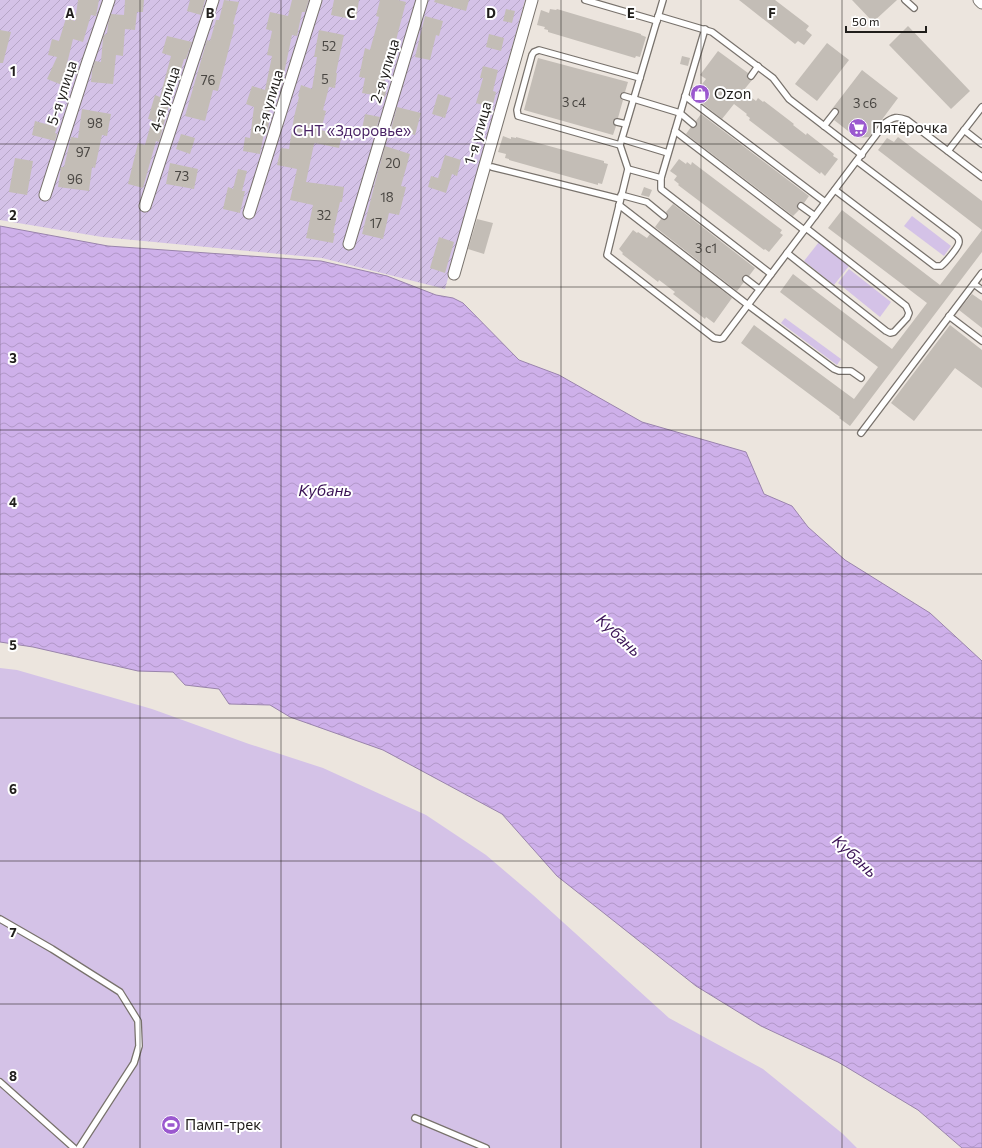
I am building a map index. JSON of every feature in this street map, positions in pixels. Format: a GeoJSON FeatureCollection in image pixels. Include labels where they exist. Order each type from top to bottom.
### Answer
{"type":"FeatureCollection","features":[{"type":"Feature","properties":{"kind":"street","name":"5-я улица"},"geometry":{"type":"LineString","coordinates":[[45,195],[84,71],[109,0]]}},
{"type":"Feature","properties":{"kind":"street","name":"4-я улица"},"geometry":{"type":"LineString","coordinates":[[145,206],[213,0]]}},
{"type":"Feature","properties":{"kind":"street","name":"3-я улица"},"geometry":{"type":"LineString","coordinates":[[249,213],[316,0]]}},
{"type":"Feature","properties":{"kind":"street","name":"2-я улица"},"geometry":{"type":"LineString","coordinates":[[349,244],[422,0]]}},
{"type":"Feature","properties":{"kind":"street","name":"1-я улица"},"geometry":{"type":"LineString","coordinates":[[454,274],[532,0]]}},
{"type":"Feature","properties":{"kind":"street"},"geometry":{"type":"LineString","coordinates":[[979,0],[982,3]]}},
{"type":"Feature","properties":{"kind":"lane"},"geometry":{"type":"LineString","coordinates":[[585,0],[712,32],[773,78],[789,99],[862,155]]}},
{"type":"Feature","properties":{"kind":"lane"},"geometry":{"type":"LineString","coordinates":[[663,0],[621,142],[628,169],[607,255],[714,338],[720,340],[885,123],[893,117],[900,116],[907,120],[982,177]]}},
{"type":"Feature","properties":{"kind":"lane"},"geometry":{"type":"LineString","coordinates":[[905,0],[914,8]]}},
{"type":"Feature","properties":{"kind":"lane"},"geometry":{"type":"LineString","coordinates":[[705,29],[668,152],[661,178],[661,189],[771,274]]}},
{"type":"Feature","properties":{"kind":"lane"},"geometry":{"type":"LineString","coordinates":[[640,78],[539,50],[534,52],[532,55],[517,110],[518,116],[621,142],[668,152]]}},
{"type":"Feature","properties":{"kind":"lane"},"geometry":{"type":"LineString","coordinates":[[751,76],[758,66]]}},
{"type":"Feature","properties":{"kind":"lane"},"geometry":{"type":"LineString","coordinates":[[624,96],[680,113],[693,124]]}},
{"type":"Feature","properties":{"kind":"lane"},"geometry":{"type":"LineString","coordinates":[[685,96],[826,202]]}},
{"type":"Feature","properties":{"kind":"lane"},"geometry":{"type":"LineString","coordinates":[[948,151],[964,130],[980,114],[982,107]]}},
{"type":"Feature","properties":{"kind":"lane"},"geometry":{"type":"LineString","coordinates":[[824,126],[835,112]]}},
{"type":"Feature","properties":{"kind":"lane"},"geometry":{"type":"LineString","coordinates":[[617,122],[626,124]]}},
{"type":"Feature","properties":{"kind":"lane"},"geometry":{"type":"LineString","coordinates":[[964,130],[982,144]]}},
{"type":"Feature","properties":{"kind":"lane"},"geometry":{"type":"LineString","coordinates":[[675,131],[906,306],[909,313],[907,318],[894,332],[886,331],[787,253]]}},
{"type":"Feature","properties":{"kind":"lane"},"geometry":{"type":"LineString","coordinates":[[835,190],[934,266],[941,266],[957,246],[959,239],[857,161]]}},
{"type":"Feature","properties":{"kind":"lane"},"geometry":{"type":"LineString","coordinates":[[492,167],[620,200],[647,202],[664,216]]}},
{"type":"Feature","properties":{"kind":"lane"},"geometry":{"type":"LineString","coordinates":[[628,169],[661,178]]}},
{"type":"Feature","properties":{"kind":"lane"},"geometry":{"type":"LineString","coordinates":[[620,200],[748,305],[834,369],[839,371],[850,371],[861,378]]}},
{"type":"Feature","properties":{"kind":"lane"},"geometry":{"type":"LineString","coordinates":[[801,206],[815,216]]}},
{"type":"Feature","properties":{"kind":"lane"},"geometry":{"type":"LineString","coordinates":[[861,432],[982,273]]}},
{"type":"Feature","properties":{"kind":"lane"},"geometry":{"type":"LineString","coordinates":[[746,279],[759,289]]}},
{"type":"Feature","properties":{"kind":"lane"},"geometry":{"type":"LineString","coordinates":[[974,284],[982,290]]}},
{"type":"Feature","properties":{"kind":"lane"},"geometry":{"type":"LineString","coordinates":[[949,316],[982,341]]}},
{"type":"Feature","properties":{"kind":"lane"},"geometry":{"type":"LineString","coordinates":[[0,919],[52,949],[120,992],[138,1021],[139,1046],[134,1063],[80,1148]]}},
{"type":"Feature","properties":{"kind":"lane"},"geometry":{"type":"LineString","coordinates":[[0,1082],[74,1148]]}},
{"type":"Feature","properties":{"kind":"lane"},"geometry":{"type":"LineString","coordinates":[[415,1118],[486,1148]]}},
{"type":"Feature","properties":{"kind":"green space","name":"СНТ «Здоровье»"},"geometry":{"type":"Polygon","coordinates":[[[0,0],[525,0],[445,289],[322,258],[102,237],[0,220],[0,0]]]}},
{"type":"Feature","properties":{"kind":"green space"},"geometry":{"type":"Polygon","coordinates":[[[912,216],[951,246],[944,256],[904,226],[912,216]]]}},
{"type":"Feature","properties":{"kind":"green space"},"geometry":{"type":"Polygon","coordinates":[[[819,242],[849,266],[834,285],[804,261],[819,242]]]}},
{"type":"Feature","properties":{"kind":"green space"},"geometry":{"type":"Polygon","coordinates":[[[849,269],[891,302],[880,317],[838,283],[849,269]]]}},
{"type":"Feature","properties":{"kind":"green space"},"geometry":{"type":"Polygon","coordinates":[[[785,318],[841,359],[837,365],[781,323],[785,318]]]}},
{"type":"Feature","properties":{"kind":"green space"},"geometry":{"type":"Polygon","coordinates":[[[0,668],[17,670],[152,709],[249,744],[323,768],[426,815],[486,855],[533,895],[669,1018],[763,1069],[843,1134],[857,1148],[0,1148],[0,668]]]}},
{"type":"Feature","properties":{"kind":"water","name":"Кубань"},"geometry":{"type":"Polygon","coordinates":[[[0,226],[108,246],[321,261],[387,276],[436,295],[453,298],[463,303],[519,360],[559,375],[642,422],[746,452],[764,494],[792,506],[808,527],[845,560],[930,613],[982,661],[982,1148],[962,1148],[918,1110],[838,1062],[761,1026],[696,986],[557,876],[502,814],[383,750],[290,717],[270,705],[229,704],[219,689],[185,685],[173,672],[138,671],[33,647],[0,642],[0,226]]]}},
{"type":"Feature","properties":{"kind":"building"},"geometry":{"type":"Polygon","coordinates":[[[78,0],[99,0],[96,16],[91,15],[83,42],[73,39],[66,68],[74,71],[67,87],[47,79],[57,57],[48,55],[52,39],[59,41],[66,18],[75,21],[78,0]]]}},
{"type":"Feature","properties":{"kind":"building"},"geometry":{"type":"Polygon","coordinates":[[[125,0],[144,0],[143,12],[137,12],[135,30],[125,29],[123,56],[116,55],[113,84],[91,82],[95,61],[101,62],[103,38],[105,34],[107,34],[111,14],[124,15],[125,0]]]}},
{"type":"Feature","properties":{"kind":"building"},"geometry":{"type":"Polygon","coordinates":[[[190,0],[205,0],[201,15],[187,11],[190,0]]]}},
{"type":"Feature","properties":{"kind":"building"},"geometry":{"type":"Polygon","coordinates":[[[224,0],[239,2],[233,24],[235,25],[218,91],[213,90],[205,121],[185,116],[207,40],[210,41],[216,20],[219,20],[224,0]]]}},
{"type":"Feature","properties":{"kind":"building"},"geometry":{"type":"Polygon","coordinates":[[[292,0],[309,0],[305,12],[302,12],[297,36],[292,35],[282,83],[279,83],[267,118],[270,118],[267,133],[264,133],[260,154],[243,151],[245,137],[250,138],[254,107],[246,104],[252,86],[265,90],[272,56],[267,55],[272,31],[266,29],[270,12],[288,16],[292,0]]]}},
{"type":"Feature","properties":{"kind":"building"},"geometry":{"type":"Polygon","coordinates":[[[334,0],[359,0],[356,20],[331,15],[334,0]]]}},
{"type":"Feature","properties":{"kind":"building"},"geometry":{"type":"Polygon","coordinates":[[[380,0],[398,0],[406,2],[394,48],[392,47],[384,85],[387,86],[385,97],[362,93],[365,78],[359,77],[365,48],[370,50],[379,17],[376,16],[380,0]]]}},
{"type":"Feature","properties":{"kind":"building"},"geometry":{"type":"Polygon","coordinates":[[[435,0],[469,0],[466,11],[434,2],[435,0]]]}},
{"type":"Feature","properties":{"kind":"building"},"geometry":{"type":"Polygon","coordinates":[[[739,0],[775,0],[809,26],[806,30],[812,35],[804,45],[798,41],[795,44],[739,0]]]}},
{"type":"Feature","properties":{"kind":"building"},"geometry":{"type":"Polygon","coordinates":[[[852,0],[897,0],[873,22],[852,0]]]}},
{"type":"Feature","properties":{"kind":"building"},"geometry":{"type":"Polygon","coordinates":[[[506,9],[515,11],[512,23],[503,21],[506,9]]]}},
{"type":"Feature","properties":{"kind":"building"},"geometry":{"type":"Polygon","coordinates":[[[550,9],[557,9],[641,34],[646,37],[640,57],[636,56],[635,58],[548,32],[548,30],[544,29],[545,27],[537,25],[541,10],[549,13],[550,9]]]}},
{"type":"Feature","properties":{"kind":"building"},"geometry":{"type":"Polygon","coordinates":[[[425,16],[443,21],[439,36],[436,35],[430,60],[415,57],[425,16]]]}},
{"type":"Feature","properties":{"kind":"building"},"geometry":{"type":"Polygon","coordinates":[[[908,26],[970,91],[951,109],[889,45],[908,26]]]}},
{"type":"Feature","properties":{"kind":"building"},"geometry":{"type":"Polygon","coordinates":[[[0,30],[11,32],[3,63],[0,63],[0,30]]]}},
{"type":"Feature","properties":{"kind":"building"},"geometry":{"type":"Polygon","coordinates":[[[319,30],[344,35],[336,73],[335,88],[329,87],[323,110],[326,111],[321,130],[342,135],[339,148],[314,144],[306,182],[344,187],[342,202],[340,202],[333,233],[335,233],[333,243],[306,238],[313,205],[290,200],[297,169],[277,165],[281,148],[289,149],[301,85],[312,89],[317,57],[314,57],[319,30]]]}},
{"type":"Feature","properties":{"kind":"building"},"geometry":{"type":"Polygon","coordinates":[[[489,34],[504,38],[501,51],[486,47],[489,34]]]}},
{"type":"Feature","properties":{"kind":"building"},"geometry":{"type":"Polygon","coordinates":[[[167,36],[192,42],[186,59],[184,59],[176,87],[174,87],[159,142],[156,141],[143,188],[128,184],[138,143],[145,145],[152,120],[148,119],[155,95],[160,97],[171,56],[162,53],[167,36]]]}},
{"type":"Feature","properties":{"kind":"building"},"geometry":{"type":"Polygon","coordinates":[[[827,43],[849,60],[817,101],[795,84],[827,43]]]}},
{"type":"Feature","properties":{"kind":"building"},"geometry":{"type":"Polygon","coordinates":[[[718,51],[748,73],[747,78],[752,80],[743,91],[756,101],[758,98],[763,102],[764,101],[806,135],[807,133],[834,154],[833,156],[838,159],[825,176],[821,172],[820,174],[749,120],[750,118],[746,115],[747,114],[734,104],[722,119],[693,96],[706,79],[700,75],[718,51]]]}},
{"type":"Feature","properties":{"kind":"building"},"geometry":{"type":"Polygon","coordinates":[[[682,56],[690,58],[688,66],[680,64],[682,56]]]}},
{"type":"Feature","properties":{"kind":"building"},"geometry":{"type":"Polygon","coordinates":[[[538,58],[628,82],[625,92],[621,93],[620,95],[621,99],[623,100],[618,118],[615,118],[613,121],[613,124],[616,126],[613,135],[524,110],[538,58]]]}},
{"type":"Feature","properties":{"kind":"building"},"geometry":{"type":"Polygon","coordinates":[[[483,66],[498,70],[493,91],[496,92],[492,108],[476,103],[483,78],[480,78],[483,66]]]}},
{"type":"Feature","properties":{"kind":"building"},"geometry":{"type":"Polygon","coordinates":[[[862,70],[898,98],[869,137],[857,138],[834,120],[839,111],[836,108],[832,109],[862,70]]]}},
{"type":"Feature","properties":{"kind":"building"},"geometry":{"type":"Polygon","coordinates":[[[438,94],[451,98],[445,118],[432,114],[438,94]]]}},
{"type":"Feature","properties":{"kind":"building"},"geometry":{"type":"Polygon","coordinates":[[[397,107],[421,113],[415,135],[391,129],[397,107]]]}},
{"type":"Feature","properties":{"kind":"building"},"geometry":{"type":"Polygon","coordinates":[[[82,109],[111,114],[107,136],[102,135],[95,168],[92,167],[89,191],[58,187],[61,167],[64,167],[71,137],[78,138],[82,109]]]}},
{"type":"Feature","properties":{"kind":"building"},"geometry":{"type":"Polygon","coordinates":[[[365,114],[380,117],[374,131],[362,129],[365,114]]]}},
{"type":"Feature","properties":{"kind":"building"},"geometry":{"type":"Polygon","coordinates":[[[701,114],[809,196],[804,203],[798,203],[797,206],[799,210],[793,216],[686,134],[691,127],[694,128],[696,126],[696,121],[701,114]]]}},
{"type":"Feature","properties":{"kind":"building"},"geometry":{"type":"Polygon","coordinates":[[[35,121],[57,127],[55,141],[32,135],[35,121]]]}},
{"type":"Feature","properties":{"kind":"building"},"geometry":{"type":"Polygon","coordinates":[[[181,134],[195,138],[190,154],[176,149],[181,134]]]}},
{"type":"Feature","properties":{"kind":"building"},"geometry":{"type":"Polygon","coordinates":[[[503,136],[511,139],[511,137],[516,137],[604,161],[604,163],[608,164],[602,184],[598,183],[598,185],[509,160],[505,158],[506,154],[498,152],[503,136]]]}},
{"type":"Feature","properties":{"kind":"building"},"geometry":{"type":"Polygon","coordinates":[[[898,137],[982,201],[982,230],[878,150],[887,138],[894,142],[898,137]]]}},
{"type":"Feature","properties":{"kind":"building"},"geometry":{"type":"Polygon","coordinates":[[[385,146],[410,154],[401,186],[406,187],[399,215],[389,213],[383,239],[362,234],[385,146]]]}},
{"type":"Feature","properties":{"kind":"building"},"geometry":{"type":"Polygon","coordinates":[[[445,155],[461,160],[457,176],[452,174],[446,193],[428,187],[431,176],[438,178],[445,155]]]}},
{"type":"Feature","properties":{"kind":"building"},"geometry":{"type":"Polygon","coordinates":[[[15,158],[33,161],[27,195],[9,192],[15,158]]]}},
{"type":"Feature","properties":{"kind":"building"},"geometry":{"type":"Polygon","coordinates":[[[679,159],[686,164],[687,162],[691,165],[692,162],[782,230],[780,233],[783,235],[769,252],[765,249],[764,250],[678,185],[679,184],[674,180],[677,176],[670,171],[679,159]]]}},
{"type":"Feature","properties":{"kind":"building"},"geometry":{"type":"Polygon","coordinates":[[[170,163],[198,169],[194,189],[166,184],[170,163]]]}},
{"type":"Feature","properties":{"kind":"building"},"geometry":{"type":"Polygon","coordinates":[[[238,169],[247,171],[242,191],[245,191],[240,213],[223,209],[228,187],[233,189],[238,169]]]}},
{"type":"Feature","properties":{"kind":"building"},"geometry":{"type":"Polygon","coordinates":[[[644,187],[652,190],[649,197],[641,195],[644,187]]]}},
{"type":"Feature","properties":{"kind":"building"},"geometry":{"type":"Polygon","coordinates":[[[673,204],[755,268],[749,276],[743,276],[742,279],[744,282],[737,291],[655,227],[661,219],[665,220],[667,218],[668,215],[666,212],[673,204]]]}},
{"type":"Feature","properties":{"kind":"building"},"geometry":{"type":"Polygon","coordinates":[[[842,210],[940,285],[982,230],[982,252],[850,426],[741,343],[754,325],[854,399],[878,367],[780,292],[793,274],[892,349],[927,303],[828,228],[842,210]]]}},
{"type":"Feature","properties":{"kind":"building"},"geometry":{"type":"Polygon","coordinates":[[[477,219],[493,223],[484,254],[468,249],[477,219]]]}},
{"type":"Feature","properties":{"kind":"building"},"geometry":{"type":"Polygon","coordinates":[[[633,230],[647,238],[650,234],[732,298],[714,323],[706,317],[705,319],[673,294],[675,292],[659,280],[658,282],[622,254],[623,253],[619,249],[633,230]]]}},
{"type":"Feature","properties":{"kind":"building"},"geometry":{"type":"Polygon","coordinates":[[[439,237],[454,242],[445,273],[430,268],[439,237]]]}},
{"type":"Feature","properties":{"kind":"building"},"geometry":{"type":"Polygon","coordinates":[[[972,294],[982,301],[982,328],[959,310],[972,294]]]}},
{"type":"Feature","properties":{"kind":"building"},"geometry":{"type":"Polygon","coordinates":[[[950,325],[982,350],[982,388],[955,368],[914,421],[891,403],[950,325]]]}},
{"type":"Feature","properties":{"kind":"place","name":"Ozon"},"geometry":{"type":"Point","coordinates":[700,94]}},
{"type":"Feature","properties":{"kind":"place","name":"Пятёрочка"},"geometry":{"type":"Point","coordinates":[858,128]}},
{"type":"Feature","properties":{"kind":"place","name":"Памп-трек"},"geometry":{"type":"Point","coordinates":[171,1125]}}]}
